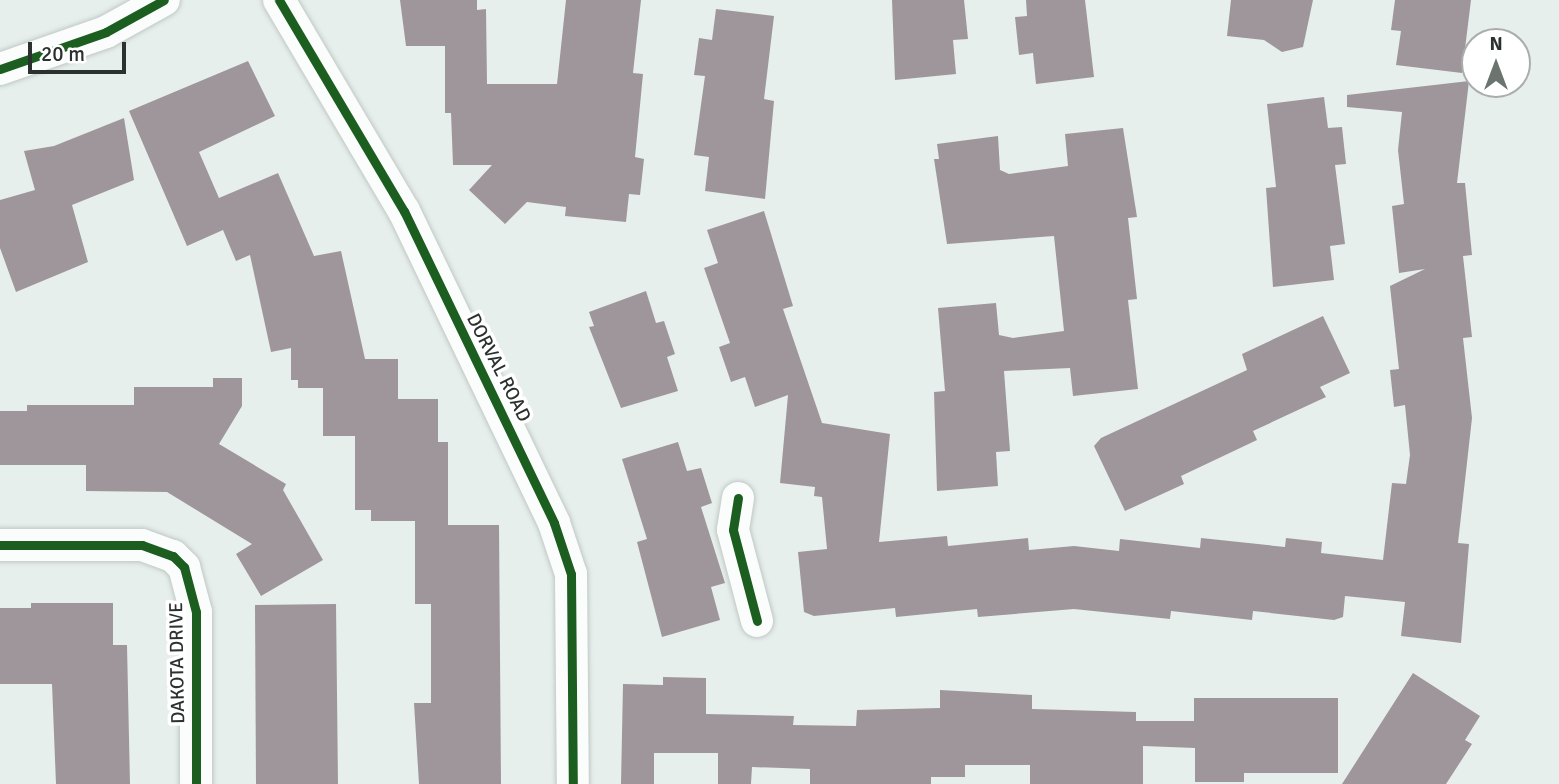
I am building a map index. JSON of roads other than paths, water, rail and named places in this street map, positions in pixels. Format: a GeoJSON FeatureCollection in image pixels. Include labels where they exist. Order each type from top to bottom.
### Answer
{"type":"FeatureCollection","features":[{"type":"Feature","properties":{"kind":"street"},"geometry":{"type":"LineString","coordinates":[[0,69],[106,32],[164,0]]}},
{"type":"Feature","properties":{"kind":"street","name":"DORVAL ROAD"},"geometry":{"type":"LineString","coordinates":[[279,0],[404,211],[554,523],[571,573],[573,784]]}},
{"type":"Feature","properties":{"kind":"street"},"geometry":{"type":"LineString","coordinates":[[738,498],[733,530],[757,621]]}},
{"type":"Feature","properties":{"kind":"street","name":"DAKOTA DRIVE"},"geometry":{"type":"LineString","coordinates":[[0,545],[142,545],[173,556],[184,566],[196,612],[196,784]]}}]}
